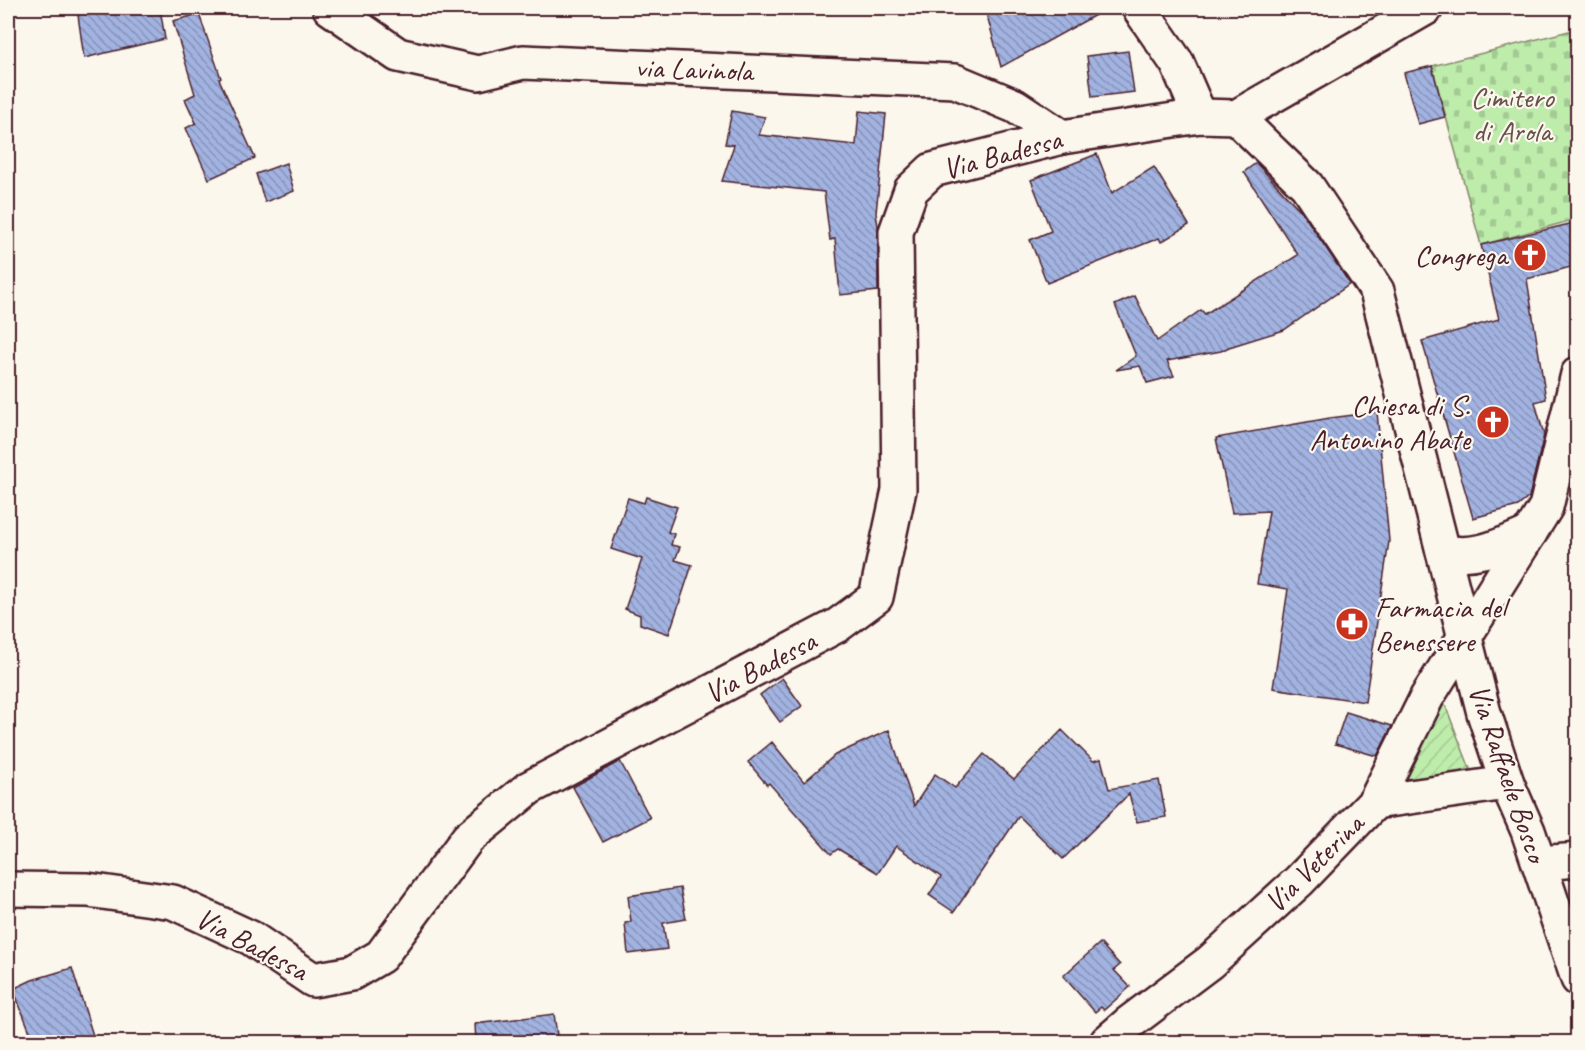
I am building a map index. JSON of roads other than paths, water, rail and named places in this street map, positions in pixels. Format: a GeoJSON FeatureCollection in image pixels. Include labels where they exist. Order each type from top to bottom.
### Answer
{"type":"FeatureCollection","features":[{"type":"Feature","properties":{"kind":"street","name":"via Lavinola"},"geometry":{"type":"LineString","coordinates":[[330,8],[398,55],[478,73],[523,62],[955,81],[1015,106],[1062,137]]}},
{"type":"Feature","properties":{"kind":"street"},"geometry":{"type":"LineString","coordinates":[[1139,8],[1177,63],[1200,116]]}},
{"type":"Feature","properties":{"kind":"street"},"geometry":{"type":"LineString","coordinates":[[1236,117],[1426,8]]}},
{"type":"Feature","properties":{"kind":"street","name":"Via Badessa"},"geometry":{"type":"LineString","coordinates":[[8,889],[88,890],[173,903],[251,938],[313,980],[352,973],[381,956],[468,838],[529,788],[838,625],[876,597],[899,490],[896,232],[911,190],[932,170],[1062,137],[1200,116],[1236,117]]}},
{"type":"Feature","properties":{"kind":"street","name":"Via Raffaele Bosco"},"geometry":{"type":"LineString","coordinates":[[1236,117],[1307,186],[1377,291],[1484,713],[1507,783],[1539,863],[1578,979]]}},
{"type":"Feature","properties":{"kind":"street"},"geometry":{"type":"LineString","coordinates":[[1465,638],[1546,507],[1578,374]]}},
{"type":"Feature","properties":{"kind":"street"},"geometry":{"type":"LineString","coordinates":[[1443,551],[1455,555],[1473,555],[1530,533]]}},
{"type":"Feature","properties":{"kind":"street","name":"Via Veterina"},"geometry":{"type":"LineString","coordinates":[[1107,1042],[1210,962],[1299,881],[1375,802],[1427,697],[1465,638]]}},
{"type":"Feature","properties":{"kind":"street"},"geometry":{"type":"LineString","coordinates":[[1375,802],[1507,783]]}},
{"type":"Feature","properties":{"kind":"street"},"geometry":{"type":"LineString","coordinates":[[1539,863],[1578,860]]}},
{"type":"Feature","properties":{"kind":"place","name":"Congrega"},"geometry":{"type":"Point","coordinates":[1530,255]}},
{"type":"Feature","properties":{"kind":"place","name":"Chiesa di S. Antonino Abate"},"geometry":{"type":"Point","coordinates":[1493,422]}},
{"type":"Feature","properties":{"kind":"place","name":"Farmacia del Benessere"},"geometry":{"type":"Point","coordinates":[1352,624]}},
{"type":"Feature","properties":{"kind":"park label","name":"Cimitero di Arola"},"geometry":{"type":"Point","coordinates":[1512,114]}}]}
